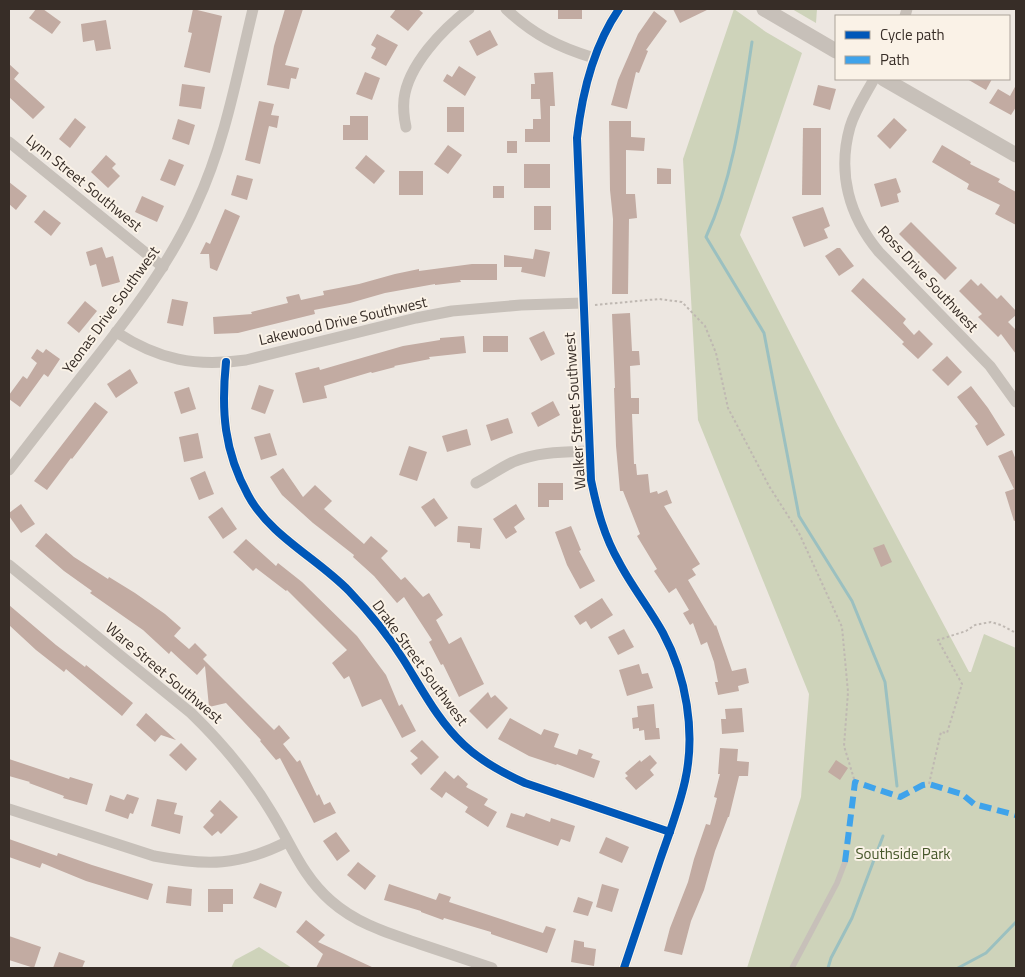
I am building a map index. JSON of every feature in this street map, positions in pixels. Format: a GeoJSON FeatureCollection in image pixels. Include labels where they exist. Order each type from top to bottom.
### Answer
{"type":"FeatureCollection","features":[{"type":"Feature","properties":{"kind":"street","name":"Yeonas Drive Southwest"},"geometry":{"type":"LineString","coordinates":[[9,470],[116,332],[163,267],[196,205],[224,131],[253,9]]}},
{"type":"Feature","properties":{"kind":"street"},"geometry":{"type":"LineString","coordinates":[[406,127],[404,98],[407,85],[414,70],[441,34],[469,9]]}},
{"type":"Feature","properties":{"kind":"street"},"geometry":{"type":"LineString","coordinates":[[506,9],[521,23],[548,41],[572,52],[594,58]]}},
{"type":"Feature","properties":{"kind":"street","name":"Walker Street Southwest"},"geometry":{"type":"LineString","coordinates":[[619,9],[606,31],[594,58],[585,86],[577,138],[591,480],[605,534],[620,564],[663,633],[674,656],[687,706],[689,754],[686,779],[670,832],[624,968]]}},
{"type":"Feature","properties":{"kind":"street"},"geometry":{"type":"LineString","coordinates":[[764,9],[835,50]]}},
{"type":"Feature","properties":{"kind":"street","name":"Ross Drive Southwest"},"geometry":{"type":"LineString","coordinates":[[873,80],[850,126],[846,145],[846,183],[850,203],[867,238],[990,366],[1016,402]]}},
{"type":"Feature","properties":{"kind":"street"},"geometry":{"type":"LineString","coordinates":[[886,80],[1016,155]]}},
{"type":"Feature","properties":{"kind":"street","name":"Lynn Street Southwest"},"geometry":{"type":"LineString","coordinates":[[9,142],[163,267]]}},
{"type":"Feature","properties":{"kind":"street","name":"Lakewood Drive Southwest"},"geometry":{"type":"LineString","coordinates":[[116,332],[138,346],[157,354],[205,363],[226,362],[246,360],[416,318],[452,311],[521,305],[583,304]]}},
{"type":"Feature","properties":{"kind":"street","name":"Drake Street Southwest"},"geometry":{"type":"LineString","coordinates":[[226,362],[223,410],[226,433],[231,455],[248,496],[274,528],[324,568],[370,614],[402,657],[431,706],[446,727],[482,760],[525,783],[670,832]]}},
{"type":"Feature","properties":{"kind":"street"},"geometry":{"type":"LineString","coordinates":[[476,484],[512,462],[530,456],[589,451]]}},
{"type":"Feature","properties":{"kind":"street","name":"Ware Street Southwest"},"geometry":{"type":"LineString","coordinates":[[9,565],[191,713],[215,736],[252,781],[272,813],[302,869],[316,886],[347,914],[381,931],[492,968]]}},
{"type":"Feature","properties":{"kind":"street"},"geometry":{"type":"LineString","coordinates":[[9,809],[154,856],[175,860],[226,862],[246,859],[265,853],[287,842]]}},
{"type":"Feature","properties":{"kind":"lane"},"geometry":{"type":"LineString","coordinates":[[792,968],[837,883],[845,862]]}},
{"type":"Feature","properties":{"kind":"path"},"geometry":{"type":"LineString","coordinates":[[583,304],[659,298],[682,302],[705,326],[716,353],[728,408],[768,486],[798,533],[842,627],[848,692],[844,746],[855,782]]}},
{"type":"Feature","properties":{"kind":"path"},"geometry":{"type":"LineString","coordinates":[[929,784],[941,732],[947,733],[962,684],[938,640],[966,631],[975,625],[991,622],[1001,624],[1016,633]]}},
{"type":"Feature","properties":{"kind":"green space","name":"Southside Park"},"geometry":{"type":"Polygon","coordinates":[[[734,9],[766,32],[802,53],[740,235],[838,426],[969,672],[971,672],[984,634],[1016,648],[1016,968],[747,968],[801,797],[809,694],[698,420],[683,159],[734,9]]]}},
{"type":"Feature","properties":{"kind":"green space"},"geometry":{"type":"Polygon","coordinates":[[[792,9],[817,9],[816,23],[792,9]]]}},
{"type":"Feature","properties":{"kind":"green space"},"geometry":{"type":"Polygon","coordinates":[[[259,947],[292,968],[231,968],[235,960],[259,947]]]}},
{"type":"Feature","properties":{"kind":"building"},"geometry":{"type":"Polygon","coordinates":[[[36,9],[43,9],[61,22],[52,34],[29,18],[36,9]]]}},
{"type":"Feature","properties":{"kind":"building"},"geometry":{"type":"Polygon","coordinates":[[[193,9],[222,16],[210,73],[184,67],[192,33],[188,32],[193,9]]]}},
{"type":"Feature","properties":{"kind":"building"},"geometry":{"type":"Polygon","coordinates":[[[285,9],[303,9],[285,65],[299,68],[296,79],[291,78],[289,89],[267,85],[274,46],[285,9]]]}},
{"type":"Feature","properties":{"kind":"building"},"geometry":{"type":"Polygon","coordinates":[[[396,9],[418,9],[423,13],[408,31],[390,17],[396,9]]]}},
{"type":"Feature","properties":{"kind":"building"},"geometry":{"type":"Polygon","coordinates":[[[558,9],[582,9],[582,19],[558,19],[558,9]]]}},
{"type":"Feature","properties":{"kind":"building"},"geometry":{"type":"Polygon","coordinates":[[[673,9],[709,9],[680,23],[673,9]]]}},
{"type":"Feature","properties":{"kind":"building"},"geometry":{"type":"Polygon","coordinates":[[[654,11],[667,21],[646,50],[648,51],[639,73],[636,72],[627,109],[611,105],[618,80],[638,34],[654,11]]]}},
{"type":"Feature","properties":{"kind":"building"},"geometry":{"type":"Polygon","coordinates":[[[106,20],[111,49],[96,51],[94,40],[83,42],[81,24],[106,20]]]}},
{"type":"Feature","properties":{"kind":"building"},"geometry":{"type":"Polygon","coordinates":[[[490,30],[498,45],[477,56],[469,41],[490,30]]]}},
{"type":"Feature","properties":{"kind":"building"},"geometry":{"type":"Polygon","coordinates":[[[377,34],[398,45],[386,66],[371,58],[376,48],[371,45],[377,34]]]}},
{"type":"Feature","properties":{"kind":"building"},"geometry":{"type":"Polygon","coordinates":[[[9,64],[19,73],[14,79],[45,107],[33,119],[9,97],[9,64]]]}},
{"type":"Feature","properties":{"kind":"building"},"geometry":{"type":"Polygon","coordinates":[[[459,66],[476,77],[465,96],[443,81],[447,74],[452,77],[459,66]]]}},
{"type":"Feature","properties":{"kind":"building"},"geometry":{"type":"Polygon","coordinates":[[[365,72],[380,78],[372,100],[356,94],[365,72]]]}},
{"type":"Feature","properties":{"kind":"building"},"geometry":{"type":"Polygon","coordinates":[[[553,72],[555,106],[550,106],[550,142],[525,142],[525,129],[533,129],[533,119],[541,119],[540,99],[531,99],[531,84],[535,84],[534,73],[553,72]]]}},
{"type":"Feature","properties":{"kind":"building"},"geometry":{"type":"Polygon","coordinates":[[[969,80],[991,80],[986,90],[969,80]]]}},
{"type":"Feature","properties":{"kind":"building"},"geometry":{"type":"Polygon","coordinates":[[[182,84],[205,87],[201,109],[179,106],[182,84]]]}},
{"type":"Feature","properties":{"kind":"building"},"geometry":{"type":"Polygon","coordinates":[[[818,85],[836,89],[830,110],[813,105],[818,85]]]}},
{"type":"Feature","properties":{"kind":"building"},"geometry":{"type":"Polygon","coordinates":[[[1016,85],[1016,107],[1011,115],[989,103],[998,89],[1010,96],[1016,85]]]}},
{"type":"Feature","properties":{"kind":"building"},"geometry":{"type":"Polygon","coordinates":[[[259,101],[274,104],[271,115],[279,116],[277,128],[269,126],[260,164],[245,160],[259,101]]]}},
{"type":"Feature","properties":{"kind":"building"},"geometry":{"type":"Polygon","coordinates":[[[447,107],[464,107],[464,132],[447,132],[447,107]]]}},
{"type":"Feature","properties":{"kind":"building"},"geometry":{"type":"Polygon","coordinates":[[[350,116],[368,116],[368,140],[343,140],[343,125],[350,125],[350,116]]]}},
{"type":"Feature","properties":{"kind":"building"},"geometry":{"type":"Polygon","coordinates":[[[75,118],[86,127],[70,148],[59,139],[75,118]]]}},
{"type":"Feature","properties":{"kind":"building"},"geometry":{"type":"Polygon","coordinates":[[[894,118],[907,130],[890,149],[877,136],[894,118]]]}},
{"type":"Feature","properties":{"kind":"building"},"geometry":{"type":"Polygon","coordinates":[[[178,119],[195,125],[189,145],[172,139],[178,119]]]}},
{"type":"Feature","properties":{"kind":"building"},"geometry":{"type":"Polygon","coordinates":[[[609,121],[631,121],[631,137],[645,138],[644,151],[626,150],[626,194],[635,194],[637,218],[629,219],[628,294],[612,294],[613,219],[610,190],[609,121]]]}},
{"type":"Feature","properties":{"kind":"building"},"geometry":{"type":"Polygon","coordinates":[[[803,128],[821,128],[821,195],[802,195],[803,128]]]}},
{"type":"Feature","properties":{"kind":"building"},"geometry":{"type":"Polygon","coordinates":[[[507,141],[517,141],[517,153],[507,153],[507,141]]]}},
{"type":"Feature","properties":{"kind":"building"},"geometry":{"type":"Polygon","coordinates":[[[448,145],[462,155],[448,174],[434,164],[448,145]]]}},
{"type":"Feature","properties":{"kind":"building"},"geometry":{"type":"Polygon","coordinates":[[[942,145],[971,162],[970,164],[1000,179],[998,182],[1016,192],[1016,225],[995,214],[1000,205],[967,189],[969,184],[932,162],[942,145]]]}},
{"type":"Feature","properties":{"kind":"building"},"geometry":{"type":"Polygon","coordinates":[[[106,155],[116,164],[112,168],[120,176],[108,188],[91,172],[106,155]]]}},
{"type":"Feature","properties":{"kind":"building"},"geometry":{"type":"Polygon","coordinates":[[[366,155],[385,171],[374,184],[355,168],[366,155]]]}},
{"type":"Feature","properties":{"kind":"building"},"geometry":{"type":"Polygon","coordinates":[[[169,159],[184,165],[175,186],[160,180],[169,159]]]}},
{"type":"Feature","properties":{"kind":"building"},"geometry":{"type":"Polygon","coordinates":[[[524,164],[550,164],[550,188],[524,188],[524,164]]]}},
{"type":"Feature","properties":{"kind":"building"},"geometry":{"type":"Polygon","coordinates":[[[657,168],[671,169],[671,184],[657,184],[657,168]]]}},
{"type":"Feature","properties":{"kind":"building"},"geometry":{"type":"Polygon","coordinates":[[[399,171],[423,171],[423,195],[399,195],[399,171]]]}},
{"type":"Feature","properties":{"kind":"building"},"geometry":{"type":"Polygon","coordinates":[[[237,175],[253,179],[247,200],[231,195],[237,175]]]}},
{"type":"Feature","properties":{"kind":"building"},"geometry":{"type":"Polygon","coordinates":[[[896,178],[901,192],[897,194],[899,202],[881,207],[874,184],[896,178]]]}},
{"type":"Feature","properties":{"kind":"building"},"geometry":{"type":"Polygon","coordinates":[[[9,182],[27,196],[16,210],[9,204],[9,182]]]}},
{"type":"Feature","properties":{"kind":"building"},"geometry":{"type":"Polygon","coordinates":[[[493,186],[504,186],[504,198],[493,198],[493,186]]]}},
{"type":"Feature","properties":{"kind":"building"},"geometry":{"type":"Polygon","coordinates":[[[142,196],[164,206],[157,222],[135,212],[142,196]]]}},
{"type":"Feature","properties":{"kind":"building"},"geometry":{"type":"Polygon","coordinates":[[[534,206],[551,206],[551,230],[534,230],[534,206]]]}},
{"type":"Feature","properties":{"kind":"building"},"geometry":{"type":"Polygon","coordinates":[[[823,207],[830,226],[824,229],[828,238],[804,247],[792,217],[823,207]]]}},
{"type":"Feature","properties":{"kind":"building"},"geometry":{"type":"Polygon","coordinates":[[[225,209],[240,216],[217,271],[210,268],[209,254],[200,254],[206,242],[210,244],[225,209]]]}},
{"type":"Feature","properties":{"kind":"building"},"geometry":{"type":"Polygon","coordinates":[[[44,210],[61,223],[51,236],[34,222],[44,210]]]}},
{"type":"Feature","properties":{"kind":"building"},"geometry":{"type":"Polygon","coordinates":[[[911,222],[957,268],[945,280],[899,234],[911,222]]]}},
{"type":"Feature","properties":{"kind":"building"},"geometry":{"type":"Polygon","coordinates":[[[102,247],[106,258],[113,256],[120,282],[102,287],[96,264],[90,266],[86,252],[102,247]]]}},
{"type":"Feature","properties":{"kind":"building"},"geometry":{"type":"Polygon","coordinates":[[[840,248],[854,266],[839,276],[825,256],[840,248]]]}},
{"type":"Feature","properties":{"kind":"building"},"geometry":{"type":"Polygon","coordinates":[[[535,249],[550,252],[545,277],[521,272],[522,267],[504,267],[504,255],[533,259],[535,249]]]}},
{"type":"Feature","properties":{"kind":"building"},"geometry":{"type":"Polygon","coordinates":[[[472,264],[497,264],[497,280],[460,280],[461,282],[435,284],[385,293],[350,303],[314,310],[315,314],[238,333],[214,334],[213,317],[252,314],[251,312],[288,303],[286,297],[299,294],[301,300],[324,295],[323,291],[395,274],[419,269],[419,271],[472,264]]]}},
{"type":"Feature","properties":{"kind":"building"},"geometry":{"type":"Polygon","coordinates":[[[863,278],[906,319],[903,323],[914,335],[919,330],[933,344],[918,359],[902,344],[904,342],[851,291],[863,278]]]}},
{"type":"Feature","properties":{"kind":"building"},"geometry":{"type":"Polygon","coordinates":[[[971,279],[978,286],[981,283],[997,299],[1001,295],[1016,311],[1016,315],[1008,322],[1016,330],[1016,354],[1001,334],[998,337],[978,317],[982,314],[959,291],[971,279]]]}},
{"type":"Feature","properties":{"kind":"building"},"geometry":{"type":"Polygon","coordinates":[[[172,299],[188,302],[183,326],[167,323],[172,299]]]}},
{"type":"Feature","properties":{"kind":"building"},"geometry":{"type":"Polygon","coordinates":[[[85,301],[97,311],[79,333],[67,323],[85,301]]]}},
{"type":"Feature","properties":{"kind":"building"},"geometry":{"type":"Polygon","coordinates":[[[630,313],[632,351],[639,351],[640,365],[630,366],[631,398],[639,398],[639,414],[632,414],[634,464],[636,464],[637,475],[648,474],[650,493],[657,491],[658,494],[667,490],[672,503],[664,506],[700,564],[692,569],[696,575],[688,580],[716,625],[732,671],[746,668],[749,683],[738,686],[739,691],[718,695],[715,682],[718,682],[714,662],[707,642],[701,645],[693,623],[690,625],[683,613],[689,610],[676,588],[669,593],[654,571],[657,569],[637,536],[640,534],[623,491],[620,491],[616,446],[612,314],[630,313]]]}},
{"type":"Feature","properties":{"kind":"building"},"geometry":{"type":"Polygon","coordinates":[[[544,331],[555,354],[541,361],[529,338],[544,331]]]}},
{"type":"Feature","properties":{"kind":"building"},"geometry":{"type":"Polygon","coordinates":[[[464,336],[466,353],[429,357],[430,359],[394,366],[324,386],[327,398],[303,403],[295,373],[319,367],[320,370],[403,346],[440,340],[440,338],[464,336]]]}},
{"type":"Feature","properties":{"kind":"building"},"geometry":{"type":"Polygon","coordinates":[[[483,336],[508,336],[508,352],[483,352],[483,336]]]}},
{"type":"Feature","properties":{"kind":"building"},"geometry":{"type":"Polygon","coordinates":[[[37,349],[43,353],[46,349],[60,359],[48,377],[44,374],[20,407],[9,399],[9,395],[23,376],[27,379],[37,363],[31,358],[37,349]]]}},
{"type":"Feature","properties":{"kind":"building"},"geometry":{"type":"Polygon","coordinates":[[[947,356],[962,372],[948,386],[932,370],[947,356]]]}},
{"type":"Feature","properties":{"kind":"building"},"geometry":{"type":"Polygon","coordinates":[[[130,369],[138,383],[116,398],[107,384],[130,369]]]}},
{"type":"Feature","properties":{"kind":"building"},"geometry":{"type":"Polygon","coordinates":[[[259,385],[274,390],[265,414],[251,409],[259,385]]]}},
{"type":"Feature","properties":{"kind":"building"},"geometry":{"type":"Polygon","coordinates":[[[971,386],[1005,435],[987,446],[975,426],[978,424],[957,397],[971,386]]]}},
{"type":"Feature","properties":{"kind":"building"},"geometry":{"type":"Polygon","coordinates":[[[189,387],[196,409],[181,414],[174,392],[189,387]]]}},
{"type":"Feature","properties":{"kind":"building"},"geometry":{"type":"Polygon","coordinates":[[[553,401],[560,415],[538,427],[531,413],[553,401]]]}},
{"type":"Feature","properties":{"kind":"building"},"geometry":{"type":"Polygon","coordinates":[[[95,402],[108,412],[47,490],[34,481],[95,402]]]}},
{"type":"Feature","properties":{"kind":"building"},"geometry":{"type":"Polygon","coordinates":[[[508,418],[513,433],[491,441],[486,425],[508,418]]]}},
{"type":"Feature","properties":{"kind":"building"},"geometry":{"type":"Polygon","coordinates":[[[467,429],[471,445],[447,452],[442,436],[467,429]]]}},
{"type":"Feature","properties":{"kind":"building"},"geometry":{"type":"Polygon","coordinates":[[[198,433],[203,458],[184,462],[179,437],[198,433]]]}},
{"type":"Feature","properties":{"kind":"building"},"geometry":{"type":"Polygon","coordinates":[[[270,433],[277,455],[261,460],[254,437],[270,433]]]}},
{"type":"Feature","properties":{"kind":"building"},"geometry":{"type":"Polygon","coordinates":[[[409,446],[427,452],[417,481],[399,475],[409,446]]]}},
{"type":"Feature","properties":{"kind":"building"},"geometry":{"type":"Polygon","coordinates":[[[1012,450],[1016,460],[1016,520],[1014,521],[1005,492],[1014,489],[998,456],[1012,450]]]}},
{"type":"Feature","properties":{"kind":"building"},"geometry":{"type":"Polygon","coordinates":[[[283,468],[303,497],[315,485],[332,501],[324,509],[364,544],[371,536],[388,551],[381,558],[401,580],[405,577],[423,597],[429,593],[443,615],[436,620],[449,644],[461,637],[484,684],[459,697],[443,664],[441,665],[429,642],[432,640],[404,597],[397,603],[374,576],[353,557],[354,555],[313,523],[282,495],[270,477],[283,468]]]}},
{"type":"Feature","properties":{"kind":"building"},"geometry":{"type":"Polygon","coordinates":[[[205,471],[214,494],[199,500],[190,478],[205,471]]]}},
{"type":"Feature","properties":{"kind":"building"},"geometry":{"type":"Polygon","coordinates":[[[538,483],[563,483],[563,500],[549,500],[549,507],[538,507],[538,483]]]}},
{"type":"Feature","properties":{"kind":"building"},"geometry":{"type":"Polygon","coordinates":[[[434,498],[448,518],[435,527],[421,507],[434,498]]]}},
{"type":"Feature","properties":{"kind":"building"},"geometry":{"type":"Polygon","coordinates":[[[21,504],[35,524],[21,533],[9,516],[9,513],[21,504]]]}},
{"type":"Feature","properties":{"kind":"building"},"geometry":{"type":"Polygon","coordinates":[[[516,504],[525,519],[514,527],[517,532],[506,539],[493,519],[516,504]]]}},
{"type":"Feature","properties":{"kind":"building"},"geometry":{"type":"Polygon","coordinates":[[[222,507],[237,529],[223,539],[208,517],[222,507]]]}},
{"type":"Feature","properties":{"kind":"building"},"geometry":{"type":"Polygon","coordinates":[[[458,526],[482,528],[480,549],[470,548],[470,543],[457,542],[458,526]]]}},
{"type":"Feature","properties":{"kind":"building"},"geometry":{"type":"Polygon","coordinates":[[[571,526],[581,550],[579,551],[595,581],[580,589],[567,565],[555,532],[571,526]]]}},
{"type":"Feature","properties":{"kind":"building"},"geometry":{"type":"Polygon","coordinates":[[[46,533],[74,557],[108,579],[109,577],[135,593],[181,628],[174,636],[189,649],[195,643],[207,655],[203,659],[274,730],[279,725],[290,738],[283,744],[297,762],[300,760],[317,796],[319,794],[324,805],[330,802],[336,813],[314,823],[280,758],[276,760],[261,740],[226,703],[209,707],[205,666],[197,675],[171,651],[169,654],[143,630],[90,593],[92,591],[64,571],[35,546],[46,533]]]}},
{"type":"Feature","properties":{"kind":"building"},"geometry":{"type":"Polygon","coordinates":[[[246,539],[276,566],[278,563],[302,582],[357,636],[386,675],[399,706],[402,704],[416,731],[402,738],[381,699],[362,707],[349,676],[344,679],[332,663],[347,650],[287,590],[256,568],[253,571],[233,552],[246,539]]]}},
{"type":"Feature","properties":{"kind":"building"},"geometry":{"type":"Polygon","coordinates":[[[884,544],[892,562],[881,567],[873,548],[884,544]]]}},
{"type":"Feature","properties":{"kind":"building"},"geometry":{"type":"Polygon","coordinates":[[[602,598],[613,615],[591,629],[586,621],[580,625],[574,616],[602,598]]]}},
{"type":"Feature","properties":{"kind":"building"},"geometry":{"type":"Polygon","coordinates":[[[9,605],[56,645],[85,667],[86,665],[133,703],[122,716],[66,669],[64,672],[36,650],[9,625],[9,605]]]}},
{"type":"Feature","properties":{"kind":"building"},"geometry":{"type":"Polygon","coordinates":[[[624,629],[634,647],[618,655],[608,637],[624,629]]]}},
{"type":"Feature","properties":{"kind":"building"},"geometry":{"type":"Polygon","coordinates":[[[639,664],[642,674],[648,673],[653,688],[627,696],[619,670],[639,664]]]}},
{"type":"Feature","properties":{"kind":"building"},"geometry":{"type":"Polygon","coordinates":[[[488,692],[491,698],[495,695],[508,708],[487,729],[469,711],[488,692]]]}},
{"type":"Feature","properties":{"kind":"building"},"geometry":{"type":"Polygon","coordinates":[[[654,704],[656,728],[659,728],[660,739],[645,740],[644,730],[639,731],[639,728],[633,729],[632,718],[638,717],[637,706],[654,704]]]}},
{"type":"Feature","properties":{"kind":"building"},"geometry":{"type":"Polygon","coordinates":[[[742,708],[744,732],[722,734],[721,719],[726,719],[725,709],[742,708]]]}},
{"type":"Feature","properties":{"kind":"building"},"geometry":{"type":"Polygon","coordinates":[[[146,713],[176,740],[161,735],[155,742],[136,725],[146,713]]]}},
{"type":"Feature","properties":{"kind":"building"},"geometry":{"type":"Polygon","coordinates":[[[510,718],[541,735],[544,729],[559,734],[554,747],[577,755],[579,749],[593,754],[591,758],[600,761],[594,778],[529,756],[498,739],[510,718]]]}},
{"type":"Feature","properties":{"kind":"building"},"geometry":{"type":"Polygon","coordinates":[[[422,740],[439,757],[421,775],[411,764],[418,758],[410,751],[422,740]]]}},
{"type":"Feature","properties":{"kind":"building"},"geometry":{"type":"Polygon","coordinates":[[[181,743],[197,759],[186,771],[169,755],[181,743]]]}},
{"type":"Feature","properties":{"kind":"building"},"geometry":{"type":"Polygon","coordinates":[[[720,748],[738,749],[737,761],[749,762],[748,776],[739,776],[729,817],[715,851],[704,890],[691,921],[682,955],[664,951],[670,928],[688,882],[706,824],[710,825],[717,798],[714,797],[720,774],[718,774],[720,748]]]}},
{"type":"Feature","properties":{"kind":"building"},"geometry":{"type":"Polygon","coordinates":[[[650,755],[657,763],[650,770],[654,775],[636,790],[625,778],[628,776],[625,773],[640,760],[641,762],[650,755]]]}},
{"type":"Feature","properties":{"kind":"building"},"geometry":{"type":"Polygon","coordinates":[[[9,759],[69,779],[70,777],[93,784],[87,805],[63,798],[64,796],[30,782],[9,776],[9,759]]]}},
{"type":"Feature","properties":{"kind":"building"},"geometry":{"type":"Polygon","coordinates":[[[836,760],[848,768],[840,780],[828,772],[836,760]]]}},
{"type":"Feature","properties":{"kind":"building"},"geometry":{"type":"Polygon","coordinates":[[[445,771],[454,779],[458,775],[468,784],[466,787],[488,799],[484,805],[497,812],[488,827],[465,812],[468,807],[446,792],[442,798],[430,789],[445,771]]]}},
{"type":"Feature","properties":{"kind":"building"},"geometry":{"type":"Polygon","coordinates":[[[127,794],[139,798],[133,814],[130,813],[128,819],[105,811],[110,795],[124,800],[127,794]]]}},
{"type":"Feature","properties":{"kind":"building"},"geometry":{"type":"Polygon","coordinates":[[[157,799],[177,803],[174,814],[183,816],[180,834],[151,826],[157,799]]]}},
{"type":"Feature","properties":{"kind":"building"},"geometry":{"type":"Polygon","coordinates":[[[220,800],[238,817],[221,834],[218,831],[212,836],[203,827],[214,815],[210,811],[220,800]]]}},
{"type":"Feature","properties":{"kind":"building"},"geometry":{"type":"Polygon","coordinates":[[[511,813],[524,817],[526,813],[550,822],[551,818],[575,826],[570,842],[561,839],[558,846],[506,827],[511,813]]]}},
{"type":"Feature","properties":{"kind":"building"},"geometry":{"type":"Polygon","coordinates":[[[336,832],[350,851],[337,861],[323,841],[336,832]]]}},
{"type":"Feature","properties":{"kind":"building"},"geometry":{"type":"Polygon","coordinates":[[[606,837],[629,847],[622,863],[599,853],[606,837]]]}},
{"type":"Feature","properties":{"kind":"building"},"geometry":{"type":"Polygon","coordinates":[[[9,839],[57,856],[58,853],[153,884],[148,900],[86,881],[42,863],[40,868],[9,857],[9,839]]]}},
{"type":"Feature","properties":{"kind":"building"},"geometry":{"type":"Polygon","coordinates":[[[358,862],[376,876],[365,890],[347,875],[358,862]]]}},
{"type":"Feature","properties":{"kind":"building"},"geometry":{"type":"Polygon","coordinates":[[[260,883],[282,892],[276,908],[253,898],[260,883]]]}},
{"type":"Feature","properties":{"kind":"building"},"geometry":{"type":"Polygon","coordinates":[[[389,884],[436,900],[439,893],[451,897],[449,902],[543,933],[546,926],[556,929],[547,953],[491,934],[491,932],[444,918],[443,920],[384,900],[389,884]]]}},
{"type":"Feature","properties":{"kind":"building"},"geometry":{"type":"Polygon","coordinates":[[[602,884],[619,889],[612,912],[596,907],[602,884]]]}},
{"type":"Feature","properties":{"kind":"building"},"geometry":{"type":"Polygon","coordinates":[[[168,886],[192,889],[191,906],[166,903],[168,886]]]}},
{"type":"Feature","properties":{"kind":"building"},"geometry":{"type":"Polygon","coordinates":[[[208,889],[233,889],[233,904],[223,904],[223,912],[208,912],[208,889]]]}},
{"type":"Feature","properties":{"kind":"building"},"geometry":{"type":"Polygon","coordinates":[[[578,897],[593,902],[588,916],[573,912],[578,897]]]}},
{"type":"Feature","properties":{"kind":"building"},"geometry":{"type":"Polygon","coordinates":[[[306,920],[325,935],[318,942],[374,968],[316,968],[323,954],[296,932],[306,920]]]}},
{"type":"Feature","properties":{"kind":"building"},"geometry":{"type":"Polygon","coordinates":[[[9,936],[41,947],[34,968],[9,960],[9,936]]]}},
{"type":"Feature","properties":{"kind":"building"},"geometry":{"type":"Polygon","coordinates":[[[574,940],[584,942],[584,947],[596,949],[594,966],[571,962],[574,940]]]}},
{"type":"Feature","properties":{"kind":"building"},"geometry":{"type":"Polygon","coordinates":[[[59,952],[85,961],[82,968],[53,968],[59,952]]]}},
{"type":"Feature","properties":{"kind":"waterway"},"geometry":{"type":"LineString","coordinates":[[752,42],[736,141],[724,190],[706,237],[764,333],[799,516],[852,601],[885,682],[897,786]]}},
{"type":"Feature","properties":{"kind":"waterway"},"geometry":{"type":"LineString","coordinates":[[828,968],[831,958],[852,918],[883,836]]}},
{"type":"Feature","properties":{"kind":"waterway"},"geometry":{"type":"LineString","coordinates":[[958,968],[986,953],[1016,922]]}},
{"type":"Feature","properties":{"kind":"marked path"},"geometry":{"type":"LineString","coordinates":[[845,862],[855,782],[900,797],[923,785],[929,784],[962,794],[974,804],[1016,815]]}},
{"type":"Feature","properties":{"kind":"cycle path"},"geometry":{"type":"LineString","coordinates":[[619,9],[602,39],[590,71],[582,104],[577,138],[591,480],[609,542],[624,571],[663,633],[678,667],[687,705],[689,724],[688,762],[680,801],[624,968]]}},
{"type":"Feature","properties":{"kind":"cycle path"},"geometry":{"type":"LineString","coordinates":[[226,362],[224,414],[229,447],[240,479],[257,510],[281,535],[336,579],[371,615],[391,641],[446,726],[455,736],[485,762],[525,783],[670,832]]}}]}
